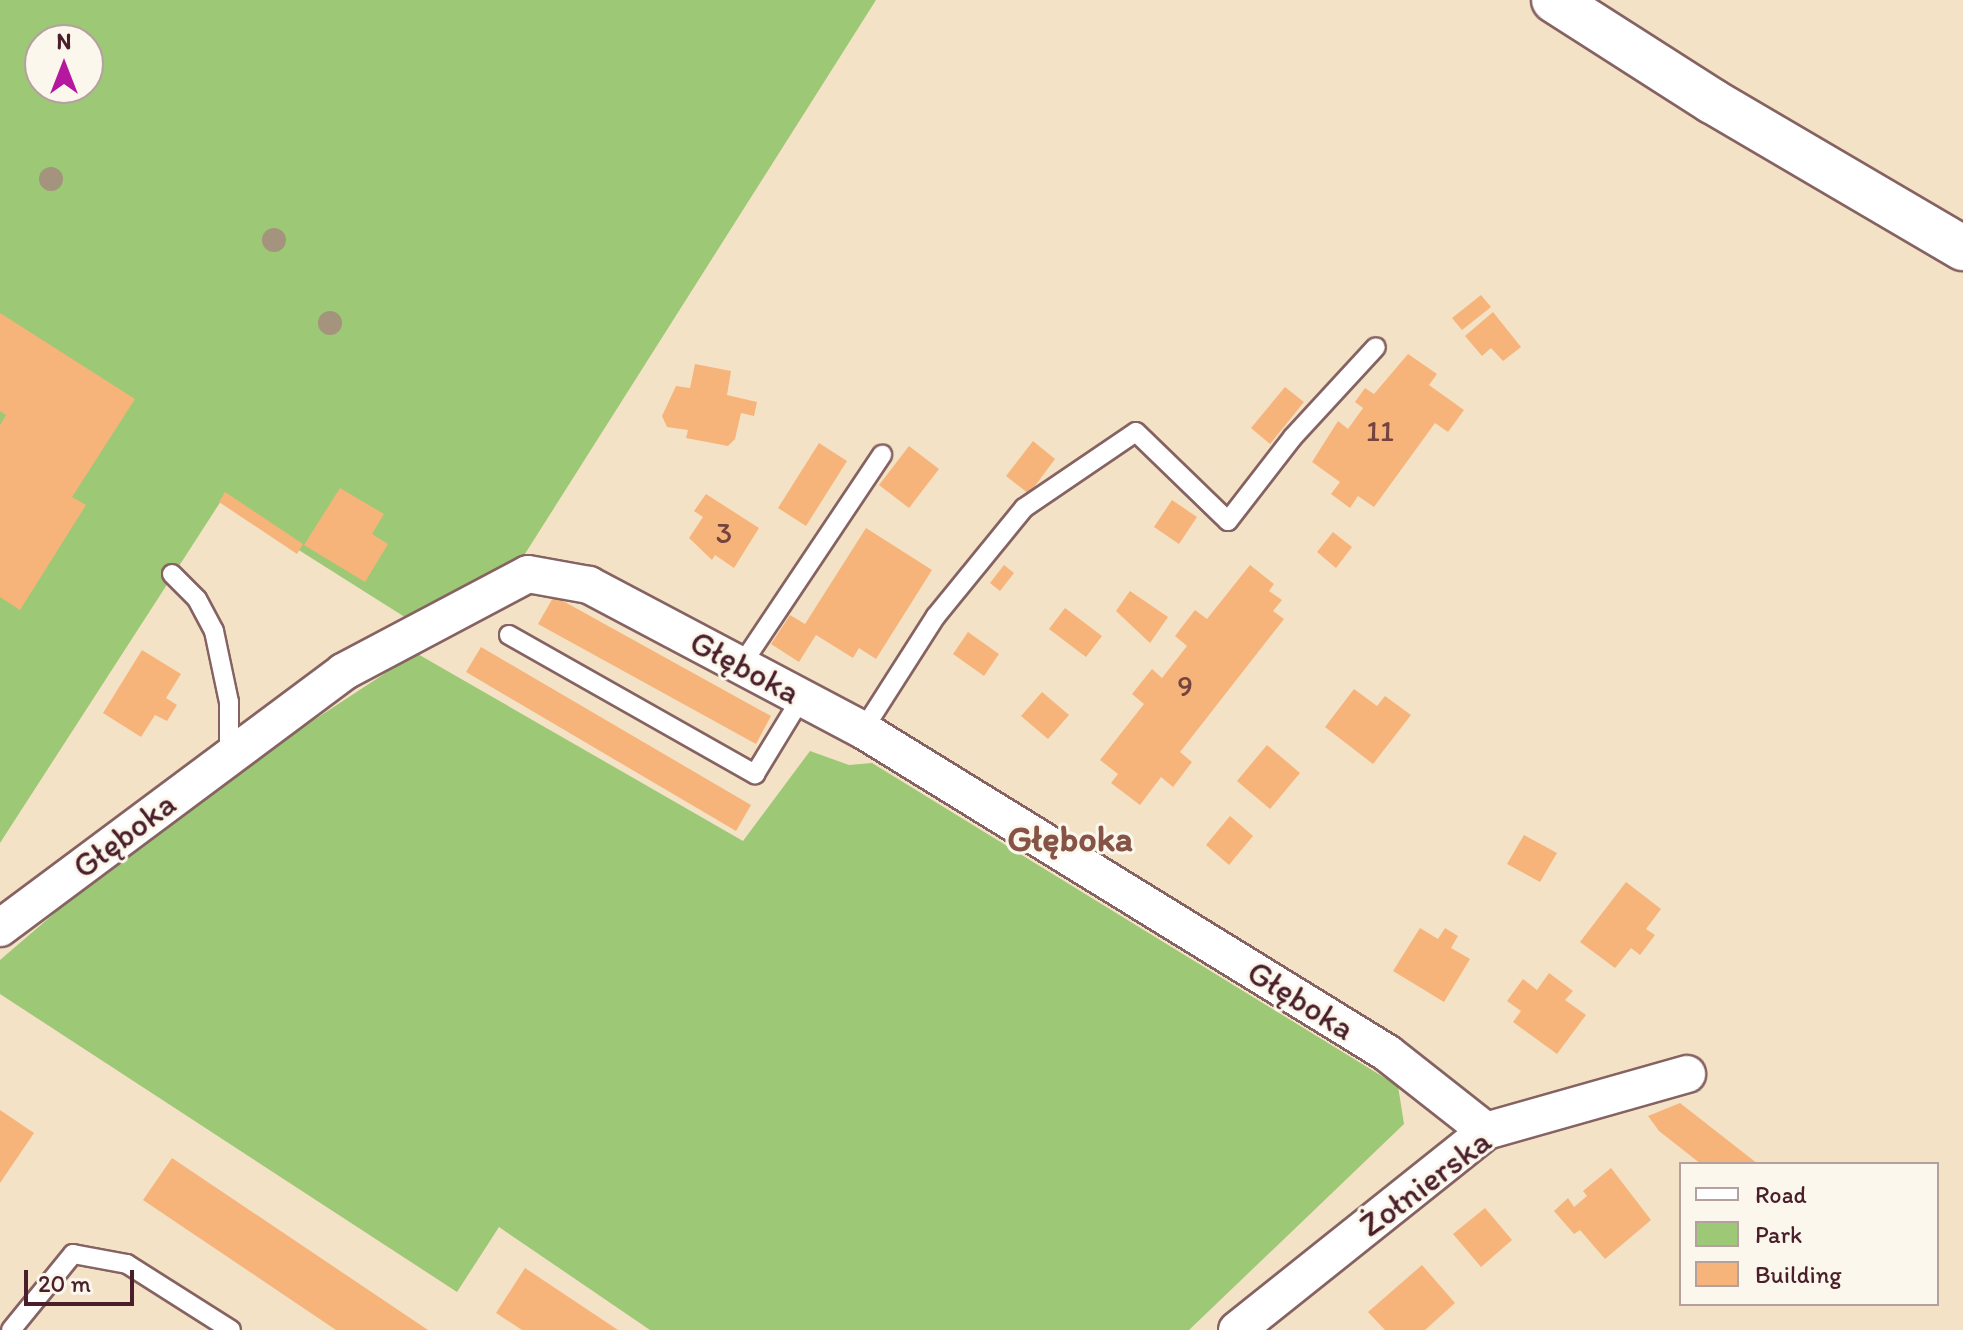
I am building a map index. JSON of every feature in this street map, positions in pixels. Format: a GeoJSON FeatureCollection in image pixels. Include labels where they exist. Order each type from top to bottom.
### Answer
{"type":"FeatureCollection","features":[{"type":"Feature","properties":{"kind":"main road"},"geometry":{"type":"LineString","coordinates":[[1554,0],[1712,101],[1963,248]]}},
{"type":"Feature","properties":{"kind":"street","name":"Głęboka"},"geometry":{"type":"LineString","coordinates":[[0,928],[343,672],[528,574],[589,585],[863,730],[1387,1053],[1486,1131]]}},
{"type":"Feature","properties":{"kind":"street","name":"Żołnierska"},"geometry":{"type":"LineString","coordinates":[[1237,1330],[1486,1131],[1687,1074]]}},
{"type":"Feature","properties":{"kind":"lane"},"geometry":{"type":"LineString","coordinates":[[863,730],[936,616],[1024,508],[1136,432],[1228,521],[1293,437],[1376,347]]}},
{"type":"Feature","properties":{"kind":"lane"},"geometry":{"type":"LineString","coordinates":[[742,664],[882,455]]}},
{"type":"Feature","properties":{"kind":"lane"},"geometry":{"type":"LineString","coordinates":[[172,574],[197,599],[214,631],[229,702],[229,757]]}},
{"type":"Feature","properties":{"kind":"lane"},"geometry":{"type":"LineString","coordinates":[[509,635],[755,774],[802,697]]}},
{"type":"Feature","properties":{"kind":"lane"},"geometry":{"type":"LineString","coordinates":[[11,1330],[73,1254],[127,1264],[231,1330]]}},
{"type":"Feature","properties":{"kind":"green space"},"geometry":{"type":"Polygon","coordinates":[[[0,0],[876,0],[523,557],[419,626],[221,501],[0,843],[0,0]]]}},
{"type":"Feature","properties":{"kind":"green space"},"geometry":{"type":"Polygon","coordinates":[[[416,653],[743,841],[810,751],[849,765],[872,763],[1398,1086],[1404,1124],[1189,1330],[650,1330],[499,1227],[457,1292],[0,994],[0,960],[169,815],[416,653]]]}},
{"type":"Feature","properties":{"kind":"building"},"geometry":{"type":"Polygon","coordinates":[[[1481,295],[1491,307],[1462,330],[1452,318],[1481,295]]]}},
{"type":"Feature","properties":{"kind":"building"},"geometry":{"type":"Polygon","coordinates":[[[1493,312],[1521,347],[1503,361],[1491,348],[1482,356],[1465,336],[1493,312]]]}},
{"type":"Feature","properties":{"kind":"building"},"geometry":{"type":"Polygon","coordinates":[[[0,313],[135,399],[72,497],[86,505],[20,610],[0,597],[0,425],[6,415],[0,411],[0,313]]]}},
{"type":"Feature","properties":{"kind":"building"},"geometry":{"type":"Polygon","coordinates":[[[1408,354],[1437,374],[1429,385],[1464,410],[1448,432],[1435,423],[1374,507],[1358,496],[1350,508],[1331,494],[1340,482],[1312,462],[1338,421],[1348,429],[1363,408],[1355,402],[1365,388],[1374,394],[1408,354]]]}},
{"type":"Feature","properties":{"kind":"building"},"geometry":{"type":"Polygon","coordinates":[[[695,364],[731,371],[727,395],[757,402],[754,416],[741,413],[735,439],[728,446],[686,438],[688,430],[667,427],[662,416],[676,386],[690,388],[695,364]]]}},
{"type":"Feature","properties":{"kind":"building"},"geometry":{"type":"Polygon","coordinates":[[[1285,387],[1304,402],[1270,444],[1251,428],[1285,387]]]}},
{"type":"Feature","properties":{"kind":"building"},"geometry":{"type":"Polygon","coordinates":[[[1033,441],[1055,459],[1029,494],[1006,476],[1033,441]]]}},
{"type":"Feature","properties":{"kind":"building"},"geometry":{"type":"Polygon","coordinates":[[[819,443],[847,461],[806,526],[778,508],[819,443]]]}},
{"type":"Feature","properties":{"kind":"building"},"geometry":{"type":"Polygon","coordinates":[[[909,446],[939,469],[909,508],[879,485],[909,446]]]}},
{"type":"Feature","properties":{"kind":"building"},"geometry":{"type":"Polygon","coordinates":[[[340,488],[384,514],[372,534],[388,544],[365,582],[304,545],[340,488]]]}},
{"type":"Feature","properties":{"kind":"building"},"geometry":{"type":"Polygon","coordinates":[[[225,492],[303,544],[297,554],[219,502],[225,492]]]}},
{"type":"Feature","properties":{"kind":"building"},"geometry":{"type":"Polygon","coordinates":[[[706,494],[759,528],[734,568],[715,555],[712,560],[689,538],[703,517],[694,511],[706,494]]]}},
{"type":"Feature","properties":{"kind":"building"},"geometry":{"type":"Polygon","coordinates":[[[1172,500],[1197,517],[1179,544],[1154,527],[1172,500]]]}},
{"type":"Feature","properties":{"kind":"building"},"geometry":{"type":"Polygon","coordinates":[[[866,528],[932,570],[876,659],[859,648],[853,658],[816,635],[799,662],[771,644],[790,615],[805,624],[866,528]]]}},
{"type":"Feature","properties":{"kind":"building"},"geometry":{"type":"Polygon","coordinates":[[[1333,532],[1352,547],[1336,568],[1317,552],[1333,532]]]}},
{"type":"Feature","properties":{"kind":"building"},"geometry":{"type":"Polygon","coordinates":[[[1004,565],[1014,573],[1000,591],[990,583],[1004,565]]]}},
{"type":"Feature","properties":{"kind":"building"},"geometry":{"type":"Polygon","coordinates":[[[1250,565],[1274,584],[1269,591],[1282,600],[1273,611],[1284,619],[1180,752],[1192,762],[1173,787],[1161,777],[1140,805],[1111,783],[1118,774],[1100,760],[1144,704],[1132,694],[1152,669],[1162,678],[1187,646],[1175,636],[1195,610],[1207,619],[1250,565]]]}},
{"type":"Feature","properties":{"kind":"building"},"geometry":{"type":"Polygon","coordinates":[[[1130,591],[1168,617],[1150,643],[1116,611],[1130,591]]]}},
{"type":"Feature","properties":{"kind":"building"},"geometry":{"type":"Polygon","coordinates":[[[554,596],[771,716],[756,744],[538,624],[554,596]]]}},
{"type":"Feature","properties":{"kind":"building"},"geometry":{"type":"Polygon","coordinates":[[[1065,608],[1102,636],[1086,657],[1049,629],[1065,608]]]}},
{"type":"Feature","properties":{"kind":"building"},"geometry":{"type":"Polygon","coordinates":[[[968,632],[999,654],[984,676],[953,654],[968,632]]]}},
{"type":"Feature","properties":{"kind":"building"},"geometry":{"type":"Polygon","coordinates":[[[481,647],[751,805],[736,831],[466,672],[481,647]]]}},
{"type":"Feature","properties":{"kind":"building"},"geometry":{"type":"Polygon","coordinates":[[[142,650],[181,674],[166,698],[177,705],[167,721],[155,715],[141,737],[103,713],[142,650]]]}},
{"type":"Feature","properties":{"kind":"building"},"geometry":{"type":"Polygon","coordinates":[[[1354,689],[1377,706],[1385,696],[1411,715],[1373,764],[1325,727],[1354,689]]]}},
{"type":"Feature","properties":{"kind":"building"},"geometry":{"type":"Polygon","coordinates":[[[1042,692],[1069,715],[1048,739],[1021,716],[1042,692]]]}},
{"type":"Feature","properties":{"kind":"building"},"geometry":{"type":"Polygon","coordinates":[[[1267,745],[1300,773],[1270,809],[1237,781],[1267,745]]]}},
{"type":"Feature","properties":{"kind":"building"},"geometry":{"type":"Polygon","coordinates":[[[1230,816],[1253,836],[1229,865],[1206,845],[1230,816]]]}},
{"type":"Feature","properties":{"kind":"building"},"geometry":{"type":"Polygon","coordinates":[[[1524,835],[1557,853],[1540,882],[1507,864],[1524,835]]]}},
{"type":"Feature","properties":{"kind":"building"},"geometry":{"type":"Polygon","coordinates":[[[1626,882],[1661,909],[1646,929],[1655,935],[1640,955],[1631,948],[1615,968],[1580,942],[1626,882]]]}},
{"type":"Feature","properties":{"kind":"building"},"geometry":{"type":"Polygon","coordinates":[[[1420,928],[1438,939],[1445,928],[1458,936],[1451,948],[1470,959],[1444,1002],[1393,971],[1420,928]]]}},
{"type":"Feature","properties":{"kind":"building"},"geometry":{"type":"Polygon","coordinates":[[[1549,973],[1573,991],[1565,1000],[1586,1015],[1557,1054],[1513,1022],[1521,1011],[1507,1001],[1523,979],[1537,990],[1549,973]]]}},
{"type":"Feature","properties":{"kind":"building"},"geometry":{"type":"Polygon","coordinates":[[[1680,1103],[1755,1162],[1698,1162],[1659,1131],[1648,1116],[1680,1103]]]}},
{"type":"Feature","properties":{"kind":"building"},"geometry":{"type":"Polygon","coordinates":[[[0,1110],[34,1133],[0,1183],[0,1110]]]}},
{"type":"Feature","properties":{"kind":"building"},"geometry":{"type":"Polygon","coordinates":[[[172,1158],[428,1330],[336,1330],[143,1200],[172,1158]]]}},
{"type":"Feature","properties":{"kind":"building"},"geometry":{"type":"Polygon","coordinates":[[[1611,1168],[1651,1220],[1605,1259],[1580,1230],[1574,1234],[1554,1211],[1568,1198],[1574,1207],[1587,1196],[1583,1191],[1611,1168]]]}},
{"type":"Feature","properties":{"kind":"building"},"geometry":{"type":"Polygon","coordinates":[[[1485,1208],[1512,1240],[1481,1267],[1453,1234],[1485,1208]]]}},
{"type":"Feature","properties":{"kind":"building"},"geometry":{"type":"Polygon","coordinates":[[[1422,1265],[1455,1303],[1425,1330],[1385,1330],[1368,1312],[1422,1265]]]}},
{"type":"Feature","properties":{"kind":"building"},"geometry":{"type":"Polygon","coordinates":[[[525,1268],[618,1330],[522,1330],[496,1313],[525,1268]]]}},
{"type":"Feature","properties":{"kind":"district","name":"Głęboka"},"geometry":{"type":"Point","coordinates":[1070,839]}}]}
